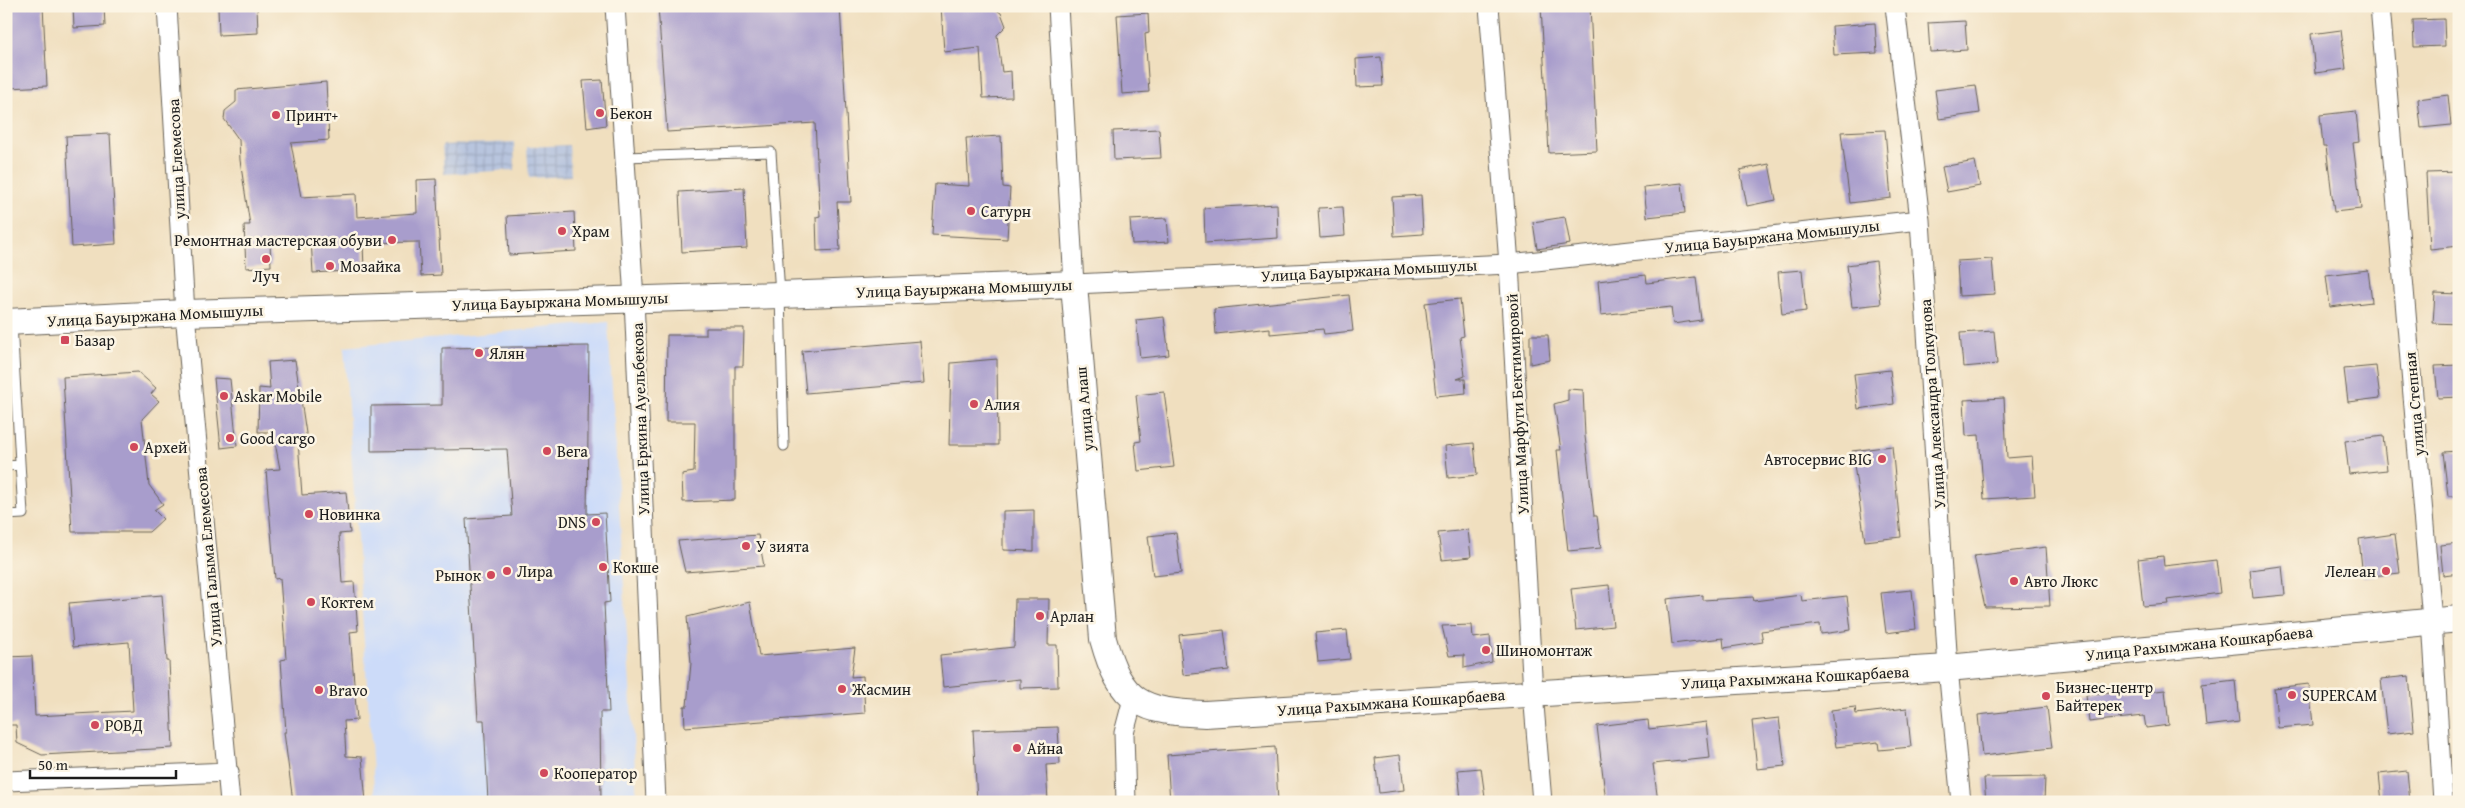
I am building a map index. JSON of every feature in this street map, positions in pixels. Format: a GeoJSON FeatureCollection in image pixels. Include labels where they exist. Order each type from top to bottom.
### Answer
{"type":"FeatureCollection","features":[{"type":"Feature","properties":{"kind":"street","name":"улица Елемесова"},"geometry":{"type":"LineString","coordinates":[[167,6],[185,312]]}},
{"type":"Feature","properties":{"kind":"street","name":"Улица Еркина Ауельбекова"},"geometry":{"type":"LineString","coordinates":[[615,6],[634,299],[656,802]]}},
{"type":"Feature","properties":{"kind":"street","name":"улица Алаш"},"geometry":{"type":"LineString","coordinates":[[1058,6],[1074,284],[1103,640],[1109,662],[1121,685],[1133,699]]}},
{"type":"Feature","properties":{"kind":"street","name":"Улица Марфуги Бектимировой"},"geometry":{"type":"LineString","coordinates":[[1489,6],[1510,264],[1533,693],[1542,802]]}},
{"type":"Feature","properties":{"kind":"street","name":"Улица Александра Толкунова"},"geometry":{"type":"LineString","coordinates":[[1895,6],[1920,220],[1948,668],[1961,802]]}},
{"type":"Feature","properties":{"kind":"street","name":"улица Степная"},"geometry":{"type":"LineString","coordinates":[[2380,6],[2432,620],[2443,802]]}},
{"type":"Feature","properties":{"kind":"street","name":"Улица Бауыржана Момышулы"},"geometry":{"type":"LineString","coordinates":[[9,322],[185,312],[780,295],[1510,264],[1920,220]]}},
{"type":"Feature","properties":{"kind":"street","name":"Улица Галыма Елемесова"},"geometry":{"type":"LineString","coordinates":[[185,312],[229,772],[230,802]]}},
{"type":"Feature","properties":{"kind":"street","name":"Улица Рахымжана Кошкарбаева"},"geometry":{"type":"LineString","coordinates":[[1133,699],[1148,707],[1175,713],[1206,714],[1948,668],[2432,620],[2459,619]]}},
{"type":"Feature","properties":{"kind":"street"},"geometry":{"type":"LineString","coordinates":[[1126,802],[1124,733],[1133,699]]}},
{"type":"Feature","properties":{"kind":"street"},"geometry":{"type":"LineString","coordinates":[[6,780],[229,772]]}},
{"type":"Feature","properties":{"kind":"lane"},"geometry":{"type":"LineString","coordinates":[[625,157],[771,152],[780,295],[784,446]]}},
{"type":"Feature","properties":{"kind":"lane"},"geometry":{"type":"LineString","coordinates":[[6,516],[23,514],[9,322]]}},
{"type":"Feature","properties":{"kind":"lane"},"geometry":{"type":"LineString","coordinates":[[6,466],[20,465]]}},
{"type":"Feature","properties":{"kind":"shaded area"},"geometry":{"type":"Polygon","coordinates":[[[514,142],[515,170],[444,174],[442,145],[514,142]]]}},
{"type":"Feature","properties":{"kind":"shaded area"},"geometry":{"type":"Polygon","coordinates":[[[569,145],[571,176],[529,178],[527,147],[569,145]]]}},
{"type":"Feature","properties":{"kind":"shaded area","name":"Рынок"},"geometry":{"type":"Polygon","coordinates":[[[608,322],[637,802],[375,802],[344,347],[608,322]]]}},
{"type":"Feature","properties":{"kind":"building"},"geometry":{"type":"Polygon","coordinates":[[[6,6],[43,6],[47,86],[10,88],[6,6]]]}},
{"type":"Feature","properties":{"kind":"building"},"geometry":{"type":"Polygon","coordinates":[[[73,6],[104,6],[105,26],[74,28],[73,6]]]}},
{"type":"Feature","properties":{"kind":"building"},"geometry":{"type":"Polygon","coordinates":[[[257,6],[258,33],[219,35],[218,8],[257,6]]]}},
{"type":"Feature","properties":{"kind":"building"},"geometry":{"type":"Polygon","coordinates":[[[658,6],[840,6],[851,202],[837,202],[840,250],[817,251],[816,217],[820,216],[815,123],[667,132],[658,6]]]}},
{"type":"Feature","properties":{"kind":"building"},"geometry":{"type":"Polygon","coordinates":[[[941,6],[994,6],[1001,13],[1006,26],[997,35],[1002,72],[1011,71],[1012,97],[983,98],[980,48],[944,52],[941,6]]]}},
{"type":"Feature","properties":{"kind":"building"},"geometry":{"type":"Polygon","coordinates":[[[1541,6],[1590,6],[1597,151],[1549,153],[1541,6]]]}},
{"type":"Feature","properties":{"kind":"building"},"geometry":{"type":"Polygon","coordinates":[[[1148,13],[1149,33],[1145,34],[1149,92],[1122,94],[1117,15],[1148,13]]]}},
{"type":"Feature","properties":{"kind":"building"},"geometry":{"type":"Polygon","coordinates":[[[2444,19],[2445,46],[2414,47],[2413,20],[2444,19]]]}},
{"type":"Feature","properties":{"kind":"building"},"geometry":{"type":"Polygon","coordinates":[[[1965,21],[1967,50],[1930,52],[1928,23],[1965,21]]]}},
{"type":"Feature","properties":{"kind":"building"},"geometry":{"type":"Polygon","coordinates":[[[1875,23],[1877,53],[1834,55],[1832,26],[1875,23]]]}},
{"type":"Feature","properties":{"kind":"building"},"geometry":{"type":"Polygon","coordinates":[[[2341,30],[2346,69],[2315,73],[2311,34],[2341,30]]]}},
{"type":"Feature","properties":{"kind":"building"},"geometry":{"type":"Polygon","coordinates":[[[1381,57],[1383,86],[1357,87],[1356,59],[1381,57]]]}},
{"type":"Feature","properties":{"kind":"building"},"geometry":{"type":"Polygon","coordinates":[[[602,80],[606,125],[587,128],[583,81],[602,80]]]}},
{"type":"Feature","properties":{"kind":"building"},"geometry":{"type":"Polygon","coordinates":[[[326,82],[329,140],[291,143],[301,197],[356,194],[357,217],[417,213],[416,180],[436,179],[441,275],[421,276],[419,242],[363,243],[364,270],[313,273],[311,239],[270,242],[271,266],[246,268],[244,225],[250,225],[240,160],[239,140],[224,119],[225,111],[236,102],[236,90],[326,82]]]}},
{"type":"Feature","properties":{"kind":"building"},"geometry":{"type":"Polygon","coordinates":[[[1976,85],[1980,113],[1939,119],[1935,90],[1976,85]]]}},
{"type":"Feature","properties":{"kind":"building"},"geometry":{"type":"Polygon","coordinates":[[[2448,95],[2451,125],[2421,128],[2418,99],[2448,95]]]}},
{"type":"Feature","properties":{"kind":"building"},"geometry":{"type":"Polygon","coordinates":[[[2356,111],[2359,142],[2353,143],[2361,209],[2334,212],[2326,146],[2323,146],[2320,115],[2356,111]]]}},
{"type":"Feature","properties":{"kind":"building"},"geometry":{"type":"Polygon","coordinates":[[[1159,129],[1161,158],[1114,160],[1113,131],[1159,129]]]}},
{"type":"Feature","properties":{"kind":"building"},"geometry":{"type":"Polygon","coordinates":[[[1885,130],[1891,198],[1850,203],[1841,132],[1885,130]]]}},
{"type":"Feature","properties":{"kind":"building"},"geometry":{"type":"Polygon","coordinates":[[[110,134],[116,244],[72,247],[66,136],[110,134]]]}},
{"type":"Feature","properties":{"kind":"building","name":"Сатурн"},"geometry":{"type":"Polygon","coordinates":[[[1001,136],[1003,187],[1010,188],[1007,239],[932,235],[935,184],[969,186],[966,138],[1001,136]]]}},
{"type":"Feature","properties":{"kind":"building"},"geometry":{"type":"Polygon","coordinates":[[[1975,161],[1980,186],[1947,192],[1942,167],[1975,161]]]}},
{"type":"Feature","properties":{"kind":"building"},"geometry":{"type":"Polygon","coordinates":[[[1769,164],[1776,200],[1747,206],[1740,170],[1769,164]]]}},
{"type":"Feature","properties":{"kind":"building"},"geometry":{"type":"Polygon","coordinates":[[[2459,172],[2459,246],[2430,249],[2426,173],[2459,172]]]}},
{"type":"Feature","properties":{"kind":"building"},"geometry":{"type":"Polygon","coordinates":[[[1682,183],[1685,213],[1647,217],[1644,187],[1682,183]]]}},
{"type":"Feature","properties":{"kind":"building"},"geometry":{"type":"Polygon","coordinates":[[[744,188],[747,248],[682,252],[679,192],[744,188]]]}},
{"type":"Feature","properties":{"kind":"building"},"geometry":{"type":"Polygon","coordinates":[[[1421,195],[1423,234],[1394,236],[1392,197],[1421,195]]]}},
{"type":"Feature","properties":{"kind":"building"},"geometry":{"type":"Polygon","coordinates":[[[1277,204],[1278,238],[1205,243],[1204,208],[1277,204]]]}},
{"type":"Feature","properties":{"kind":"building"},"geometry":{"type":"Polygon","coordinates":[[[1343,207],[1345,236],[1320,238],[1318,208],[1343,207]]]}},
{"type":"Feature","properties":{"kind":"building"},"geometry":{"type":"Polygon","coordinates":[[[574,212],[576,251],[509,255],[507,216],[574,212]]]}},
{"type":"Feature","properties":{"kind":"building"},"geometry":{"type":"Polygon","coordinates":[[[1565,217],[1570,244],[1537,249],[1533,222],[1565,217]]]}},
{"type":"Feature","properties":{"kind":"building"},"geometry":{"type":"Polygon","coordinates":[[[1167,218],[1169,242],[1132,244],[1130,220],[1167,218]]]}},
{"type":"Feature","properties":{"kind":"building"},"geometry":{"type":"Polygon","coordinates":[[[1992,259],[1995,294],[1959,296],[1957,261],[1992,259]]]}},
{"type":"Feature","properties":{"kind":"building"},"geometry":{"type":"Polygon","coordinates":[[[1876,261],[1881,304],[1852,307],[1847,265],[1876,261]]]}},
{"type":"Feature","properties":{"kind":"building"},"geometry":{"type":"Polygon","coordinates":[[[1802,270],[1806,311],[1782,314],[1778,272],[1802,270]]]}},
{"type":"Feature","properties":{"kind":"building"},"geometry":{"type":"Polygon","coordinates":[[[2368,270],[2372,302],[2330,307],[2326,275],[2368,270]]]}},
{"type":"Feature","properties":{"kind":"building"},"geometry":{"type":"Polygon","coordinates":[[[1646,275],[1647,283],[1696,277],[1701,320],[1673,324],[1671,307],[1601,315],[1598,281],[1646,275]]]}},
{"type":"Feature","properties":{"kind":"building"},"geometry":{"type":"Polygon","coordinates":[[[2435,293],[2459,294],[2459,324],[2433,323],[2435,293]]]}},
{"type":"Feature","properties":{"kind":"building"},"geometry":{"type":"Polygon","coordinates":[[[1349,295],[1353,331],[1324,334],[1323,329],[1270,334],[1270,328],[1216,334],[1214,309],[1349,295]]]}},
{"type":"Feature","properties":{"kind":"building"},"geometry":{"type":"Polygon","coordinates":[[[1460,299],[1464,336],[1460,337],[1465,376],[1457,379],[1465,379],[1466,393],[1436,396],[1425,303],[1460,299]]]}},
{"type":"Feature","properties":{"kind":"building"},"geometry":{"type":"Polygon","coordinates":[[[1164,317],[1169,355],[1140,358],[1136,320],[1164,317]]]}},
{"type":"Feature","properties":{"kind":"building"},"geometry":{"type":"Polygon","coordinates":[[[706,328],[744,328],[743,366],[735,366],[735,500],[683,502],[682,474],[694,472],[695,422],[666,422],[667,335],[706,335],[706,328]]]}},
{"type":"Feature","properties":{"kind":"building"},"geometry":{"type":"Polygon","coordinates":[[[1994,331],[1997,364],[1963,367],[1960,333],[1994,331]]]}},
{"type":"Feature","properties":{"kind":"building"},"geometry":{"type":"Polygon","coordinates":[[[1530,335],[1548,335],[1550,360],[1530,364],[1530,335]]]}},
{"type":"Feature","properties":{"kind":"building"},"geometry":{"type":"Polygon","coordinates":[[[920,341],[924,383],[806,393],[802,351],[920,341]]]}},
{"type":"Feature","properties":{"kind":"building"},"geometry":{"type":"Polygon","coordinates":[[[589,346],[587,514],[605,513],[610,602],[604,603],[609,712],[600,712],[601,802],[488,802],[484,720],[478,720],[466,519],[512,516],[507,449],[371,451],[371,406],[442,405],[442,348],[589,346]]]}},
{"type":"Feature","properties":{"kind":"building","name":"Алия"},"geometry":{"type":"Polygon","coordinates":[[[997,359],[998,445],[949,445],[951,363],[997,359]]]}},
{"type":"Feature","properties":{"kind":"building"},"geometry":{"type":"Polygon","coordinates":[[[295,360],[307,440],[298,441],[302,495],[346,492],[350,533],[339,534],[342,583],[354,582],[358,631],[350,632],[357,720],[344,721],[346,756],[362,757],[366,802],[293,802],[284,732],[286,732],[281,660],[286,659],[280,578],[275,579],[266,470],[280,469],[273,432],[258,432],[259,388],[270,389],[268,362],[295,360]]]}},
{"type":"Feature","properties":{"kind":"building"},"geometry":{"type":"Polygon","coordinates":[[[2459,365],[2459,397],[2438,398],[2435,366],[2459,365]]]}},
{"type":"Feature","properties":{"kind":"building"},"geometry":{"type":"Polygon","coordinates":[[[2376,366],[2380,398],[2348,402],[2344,369],[2376,366]]]}},
{"type":"Feature","properties":{"kind":"building"},"geometry":{"type":"Polygon","coordinates":[[[1890,370],[1894,404],[1858,409],[1854,374],[1890,370]]]}},
{"type":"Feature","properties":{"kind":"building"},"geometry":{"type":"Polygon","coordinates":[[[138,372],[156,388],[151,394],[159,401],[142,419],[149,485],[163,504],[154,510],[163,519],[149,532],[72,532],[63,377],[138,372]]]}},
{"type":"Feature","properties":{"kind":"building"},"geometry":{"type":"Polygon","coordinates":[[[214,378],[230,379],[237,446],[221,448],[214,378]]]}},
{"type":"Feature","properties":{"kind":"building"},"geometry":{"type":"Polygon","coordinates":[[[1568,389],[1583,390],[1585,436],[1594,516],[1597,516],[1601,548],[1568,551],[1557,450],[1561,450],[1554,404],[1568,400],[1568,389]]]}},
{"type":"Feature","properties":{"kind":"building"},"geometry":{"type":"Polygon","coordinates":[[[1164,392],[1174,467],[1138,471],[1135,442],[1141,441],[1136,395],[1164,392]]]}},
{"type":"Feature","properties":{"kind":"building"},"geometry":{"type":"Polygon","coordinates":[[[2004,398],[2007,458],[2032,456],[2035,496],[1984,499],[1979,435],[1966,436],[1964,400],[2004,398]]]}},
{"type":"Feature","properties":{"kind":"building"},"geometry":{"type":"Polygon","coordinates":[[[2383,436],[2387,470],[2349,474],[2345,441],[2383,436]]]}},
{"type":"Feature","properties":{"kind":"building"},"geometry":{"type":"Polygon","coordinates":[[[1474,443],[1477,475],[1448,478],[1445,446],[1474,443]]]}},
{"type":"Feature","properties":{"kind":"building"},"geometry":{"type":"Polygon","coordinates":[[[1892,446],[1901,537],[1865,541],[1852,451],[1892,446]]]}},
{"type":"Feature","properties":{"kind":"building"},"geometry":{"type":"Polygon","coordinates":[[[2459,451],[2459,496],[2448,496],[2443,452],[2459,451]]]}},
{"type":"Feature","properties":{"kind":"building"},"geometry":{"type":"Polygon","coordinates":[[[1034,510],[1034,551],[1003,550],[1003,511],[1034,510]]]}},
{"type":"Feature","properties":{"kind":"building"},"geometry":{"type":"Polygon","coordinates":[[[1468,530],[1471,557],[1442,560],[1438,533],[1468,530]]]}},
{"type":"Feature","properties":{"kind":"building"},"geometry":{"type":"Polygon","coordinates":[[[1176,533],[1181,573],[1153,576],[1148,536],[1176,533]]]}},
{"type":"Feature","properties":{"kind":"building"},"geometry":{"type":"Polygon","coordinates":[[[2395,534],[2400,573],[2363,577],[2359,539],[2395,534]]]}},
{"type":"Feature","properties":{"kind":"building"},"geometry":{"type":"Polygon","coordinates":[[[758,535],[764,566],[685,572],[678,541],[758,535]]]}},
{"type":"Feature","properties":{"kind":"building"},"geometry":{"type":"Polygon","coordinates":[[[2459,543],[2459,573],[2443,575],[2440,545],[2459,543]]]}},
{"type":"Feature","properties":{"kind":"building","name":"Авто Люкс"},"geometry":{"type":"Polygon","coordinates":[[[2046,547],[2050,606],[1985,607],[1974,556],[2046,547]]]}},
{"type":"Feature","properties":{"kind":"building"},"geometry":{"type":"Polygon","coordinates":[[[2163,556],[2164,566],[2216,560],[2220,593],[2168,600],[2169,604],[2143,606],[2138,559],[2163,556]]]}},
{"type":"Feature","properties":{"kind":"building"},"geometry":{"type":"Polygon","coordinates":[[[2282,566],[2285,595],[2253,598],[2250,570],[2282,566]]]}},
{"type":"Feature","properties":{"kind":"building"},"geometry":{"type":"Polygon","coordinates":[[[1609,585],[1613,626],[1576,630],[1571,589],[1609,585]]]}},
{"type":"Feature","properties":{"kind":"building"},"geometry":{"type":"Polygon","coordinates":[[[1912,590],[1916,629],[1886,633],[1881,593],[1912,590]]]}},
{"type":"Feature","properties":{"kind":"building"},"geometry":{"type":"Polygon","coordinates":[[[162,595],[167,661],[169,661],[173,748],[42,755],[17,743],[16,725],[7,725],[6,657],[32,656],[35,716],[133,711],[129,642],[73,647],[69,603],[162,595]]]}},
{"type":"Feature","properties":{"kind":"building"},"geometry":{"type":"Polygon","coordinates":[[[1703,595],[1703,600],[1753,597],[1754,601],[1801,595],[1802,601],[1847,596],[1851,630],[1821,634],[1820,624],[1761,631],[1763,642],[1724,648],[1723,638],[1672,644],[1667,599],[1703,595]]]}},
{"type":"Feature","properties":{"kind":"building"},"geometry":{"type":"Polygon","coordinates":[[[1015,599],[1049,599],[1048,645],[1057,645],[1058,687],[1020,688],[1020,679],[943,687],[940,655],[1014,647],[1015,599]]]}},
{"type":"Feature","properties":{"kind":"building"},"geometry":{"type":"Polygon","coordinates":[[[750,602],[759,656],[855,648],[851,677],[863,676],[865,713],[685,727],[684,706],[687,706],[691,663],[687,617],[750,602]]]}},
{"type":"Feature","properties":{"kind":"building"},"geometry":{"type":"Polygon","coordinates":[[[1472,625],[1473,638],[1490,636],[1492,662],[1464,668],[1464,655],[1449,656],[1442,626],[1472,625]]]}},
{"type":"Feature","properties":{"kind":"building"},"geometry":{"type":"Polygon","coordinates":[[[1224,630],[1229,670],[1183,675],[1179,635],[1224,630]]]}},
{"type":"Feature","properties":{"kind":"building"},"geometry":{"type":"Polygon","coordinates":[[[1347,630],[1350,659],[1318,662],[1315,633],[1347,630]]]}},
{"type":"Feature","properties":{"kind":"building"},"geometry":{"type":"Polygon","coordinates":[[[2409,676],[2414,731],[2387,734],[2381,679],[2409,676]]]}},
{"type":"Feature","properties":{"kind":"building"},"geometry":{"type":"Polygon","coordinates":[[[2235,680],[2239,722],[2206,726],[2202,684],[2235,680]]]}},
{"type":"Feature","properties":{"kind":"building"},"geometry":{"type":"Polygon","coordinates":[[[2309,684],[2313,725],[2278,728],[2274,688],[2309,684]]]}},
{"type":"Feature","properties":{"kind":"building"},"geometry":{"type":"Polygon","coordinates":[[[2127,690],[2127,694],[2165,690],[2169,725],[2146,728],[2144,716],[2089,722],[2086,695],[2127,690]]]}},
{"type":"Feature","properties":{"kind":"building"},"geometry":{"type":"Polygon","coordinates":[[[1855,707],[1856,714],[1907,708],[1911,747],[1879,750],[1878,742],[1836,747],[1831,710],[1855,707]]]}},
{"type":"Feature","properties":{"kind":"building"},"geometry":{"type":"Polygon","coordinates":[[[2047,707],[2052,748],[1982,756],[1978,715],[2047,707]]]}},
{"type":"Feature","properties":{"kind":"building"},"geometry":{"type":"Polygon","coordinates":[[[1779,718],[1785,766],[1757,769],[1752,721],[1779,718]]]}},
{"type":"Feature","properties":{"kind":"building"},"geometry":{"type":"Polygon","coordinates":[[[1648,720],[1649,729],[1706,722],[1710,758],[1653,764],[1658,802],[1606,802],[1597,726],[1648,720]]]}},
{"type":"Feature","properties":{"kind":"building"},"geometry":{"type":"Polygon","coordinates":[[[1058,727],[1060,764],[1046,765],[1048,802],[977,802],[973,730],[1058,727]]]}},
{"type":"Feature","properties":{"kind":"building"},"geometry":{"type":"Polygon","coordinates":[[[1275,747],[1278,802],[1170,802],[1167,755],[1275,747]]]}},
{"type":"Feature","properties":{"kind":"building"},"geometry":{"type":"Polygon","coordinates":[[[1400,755],[1404,790],[1379,793],[1375,758],[1400,755]]]}},
{"type":"Feature","properties":{"kind":"building"},"geometry":{"type":"Polygon","coordinates":[[[1481,768],[1485,797],[1461,800],[1458,770],[1481,768]]]}},
{"type":"Feature","properties":{"kind":"building"},"geometry":{"type":"Polygon","coordinates":[[[2407,771],[2410,802],[2382,802],[2379,774],[2407,771]]]}},
{"type":"Feature","properties":{"kind":"building"},"geometry":{"type":"Polygon","coordinates":[[[2045,777],[2044,802],[1986,802],[1984,778],[2045,777]]]}},
{"type":"Feature","properties":{"kind":"place","name":"Бекон"},"geometry":{"type":"Point","coordinates":[600,113]}},
{"type":"Feature","properties":{"kind":"place","name":"Принт+"},"geometry":{"type":"Point","coordinates":[276,115]}},
{"type":"Feature","properties":{"kind":"place","name":"Сатурн"},"geometry":{"type":"Point","coordinates":[971,211]}},
{"type":"Feature","properties":{"kind":"place","name":"Храм"},"geometry":{"type":"Point","coordinates":[562,231]}},
{"type":"Feature","properties":{"kind":"place","name":"Ремонтная мастерская обуви"},"geometry":{"type":"Point","coordinates":[392,240]}},
{"type":"Feature","properties":{"kind":"place","name":"Луч"},"geometry":{"type":"Point","coordinates":[266,259]}},
{"type":"Feature","properties":{"kind":"place","name":"Мозайка"},"geometry":{"type":"Point","coordinates":[330,266]}},
{"type":"Feature","properties":{"kind":"place","name":"Базар"},"geometry":{"type":"Point","coordinates":[65,340]}},
{"type":"Feature","properties":{"kind":"place","name":"Ялян"},"geometry":{"type":"Point","coordinates":[479,353]}},
{"type":"Feature","properties":{"kind":"place","name":"Askar Mobile"},"geometry":{"type":"Point","coordinates":[224,396]}},
{"type":"Feature","properties":{"kind":"place","name":"Алия"},"geometry":{"type":"Point","coordinates":[974,404]}},
{"type":"Feature","properties":{"kind":"place","name":"Good cargo"},"geometry":{"type":"Point","coordinates":[230,438]}},
{"type":"Feature","properties":{"kind":"place","name":"Архей"},"geometry":{"type":"Point","coordinates":[134,447]}},
{"type":"Feature","properties":{"kind":"place","name":"Вега"},"geometry":{"type":"Point","coordinates":[547,451]}},
{"type":"Feature","properties":{"kind":"place","name":"Автосервис BIG"},"geometry":{"type":"Point","coordinates":[1882,459]}},
{"type":"Feature","properties":{"kind":"place","name":"Новинка"},"geometry":{"type":"Point","coordinates":[309,514]}},
{"type":"Feature","properties":{"kind":"place","name":"DNS"},"geometry":{"type":"Point","coordinates":[596,522]}},
{"type":"Feature","properties":{"kind":"place","name":"У зията"},"geometry":{"type":"Point","coordinates":[746,546]}},
{"type":"Feature","properties":{"kind":"place","name":"Кокше"},"geometry":{"type":"Point","coordinates":[603,567]}},
{"type":"Feature","properties":{"kind":"place","name":"Лира"},"geometry":{"type":"Point","coordinates":[507,571]}},
{"type":"Feature","properties":{"kind":"place","name":"Лелеан"},"geometry":{"type":"Point","coordinates":[2386,571]}},
{"type":"Feature","properties":{"kind":"place","name":"Рынок"},"geometry":{"type":"Point","coordinates":[491,575]}},
{"type":"Feature","properties":{"kind":"place","name":"Авто Люкс"},"geometry":{"type":"Point","coordinates":[2014,581]}},
{"type":"Feature","properties":{"kind":"place","name":"Коктем"},"geometry":{"type":"Point","coordinates":[311,602]}},
{"type":"Feature","properties":{"kind":"place","name":"Арлан"},"geometry":{"type":"Point","coordinates":[1040,616]}},
{"type":"Feature","properties":{"kind":"place","name":"Шиномонтаж"},"geometry":{"type":"Point","coordinates":[1486,650]}},
{"type":"Feature","properties":{"kind":"place","name":"Жасмин"},"geometry":{"type":"Point","coordinates":[842,689]}},
{"type":"Feature","properties":{"kind":"place","name":"Bravo"},"geometry":{"type":"Point","coordinates":[319,690]}},
{"type":"Feature","properties":{"kind":"place","name":"SUPERCAM"},"geometry":{"type":"Point","coordinates":[2292,695]}},
{"type":"Feature","properties":{"kind":"place","name":"Бизнес-центр Байтерек"},"geometry":{"type":"Point","coordinates":[2046,696]}},
{"type":"Feature","properties":{"kind":"place","name":"РОВД"},"geometry":{"type":"Point","coordinates":[95,725]}},
{"type":"Feature","properties":{"kind":"place","name":"Айна"},"geometry":{"type":"Point","coordinates":[1017,748]}},
{"type":"Feature","properties":{"kind":"place","name":"Кооператор"},"geometry":{"type":"Point","coordinates":[544,773]}}]}
